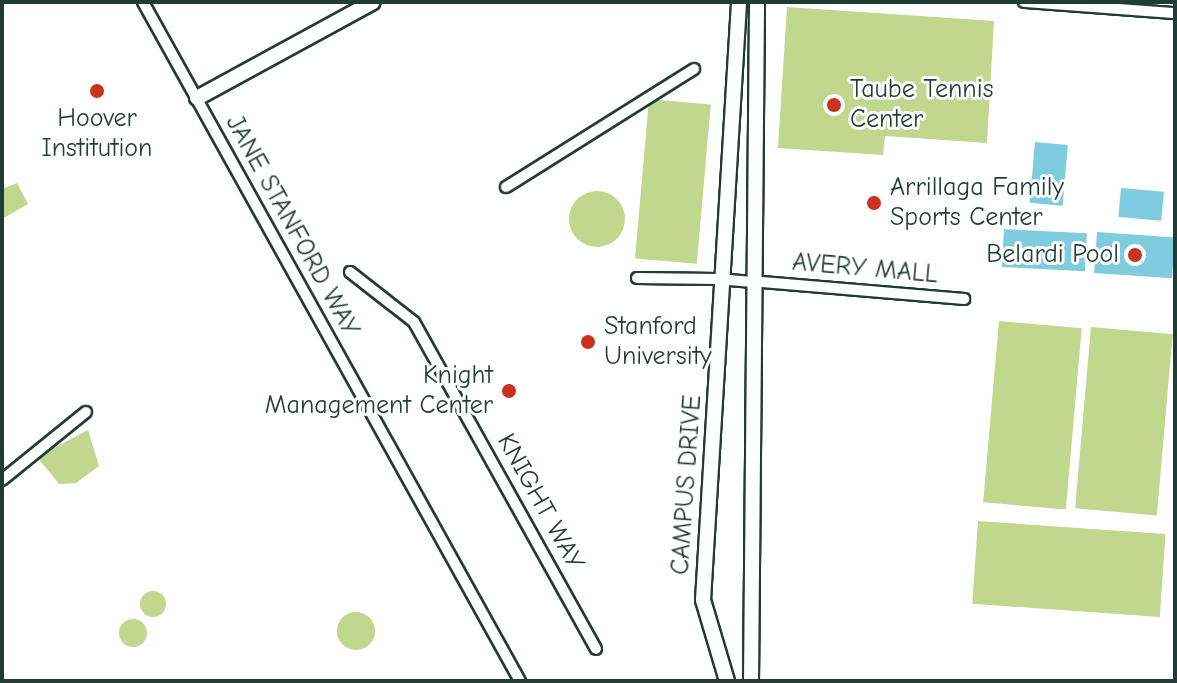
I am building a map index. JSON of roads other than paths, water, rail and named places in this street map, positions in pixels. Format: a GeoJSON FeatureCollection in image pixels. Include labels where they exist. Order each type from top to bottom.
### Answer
{"type":"FeatureCollection","features":[{"type":"Feature","properties":{"kind":"street","name":"JANE STANFORD WAY"},"geometry":{"type":"LineString","coordinates":[[143,2],[520,681]]}},
{"type":"Feature","properties":{"kind":"street"},"geometry":{"type":"LineString","coordinates":[[197,98],[373,2]]}},
{"type":"Feature","properties":{"kind":"street","name":"CAMPUS DRIVE"},"geometry":{"type":"LineString","coordinates":[[727,681],[703,600],[739,2]]}},
{"type":"Feature","properties":{"kind":"street"},"geometry":{"type":"LineString","coordinates":[[751,681],[757,2]]}},
{"type":"Feature","properties":{"kind":"street"},"geometry":{"type":"LineString","coordinates":[[1024,2],[1175,13]]}},
{"type":"Feature","properties":{"kind":"street"},"geometry":{"type":"LineString","coordinates":[[506,187],[694,69]]}},
{"type":"Feature","properties":{"kind":"street","name":"KNIGHT WAY"},"geometry":{"type":"LineString","coordinates":[[350,272],[414,322],[596,649]]}},
{"type":"Feature","properties":{"kind":"street"},"geometry":{"type":"LineString","coordinates":[[637,278],[717,279]]}},
{"type":"Feature","properties":{"kind":"street","name":"AVERY MALL"},"geometry":{"type":"LineString","coordinates":[[729,280],[964,299]]}},
{"type":"Feature","properties":{"kind":"street"},"geometry":{"type":"LineString","coordinates":[[2,480],[86,412]]}},
{"type":"Feature","properties":{"kind":"water"},"geometry":{"type":"Polygon","coordinates":[[[1035,142],[1068,145],[1063,206],[1030,203],[1035,142]]]}},
{"type":"Feature","properties":{"kind":"water"},"geometry":{"type":"Polygon","coordinates":[[[1121,188],[1164,192],[1161,221],[1118,217],[1121,188]]]}},
{"type":"Feature","properties":{"kind":"water"},"geometry":{"type":"Polygon","coordinates":[[[1004,229],[1087,233],[1085,271],[1002,267],[1004,229]]]}},
{"type":"Feature","properties":{"kind":"water","name":"Belardi Pool"},"geometry":{"type":"Polygon","coordinates":[[[1097,232],[1175,237],[1172,278],[1094,273],[1097,232]]]}},
{"type":"Feature","properties":{"kind":"place","name":"Hoover Institution"},"geometry":{"type":"Point","coordinates":[97,91]}},
{"type":"Feature","properties":{"kind":"place","name":"Taube Tennis Center"},"geometry":{"type":"Point","coordinates":[834,105]}},
{"type":"Feature","properties":{"kind":"place","name":"Arrillaga Family Sports Center"},"geometry":{"type":"Point","coordinates":[874,203]}},
{"type":"Feature","properties":{"kind":"place","name":"Belardi Pool"},"geometry":{"type":"Point","coordinates":[1135,255]}},
{"type":"Feature","properties":{"kind":"place","name":"Stanford University"},"geometry":{"type":"Point","coordinates":[588,342]}},
{"type":"Feature","properties":{"kind":"place","name":"Knight Management Center"},"geometry":{"type":"Point","coordinates":[509,391]}}]}
